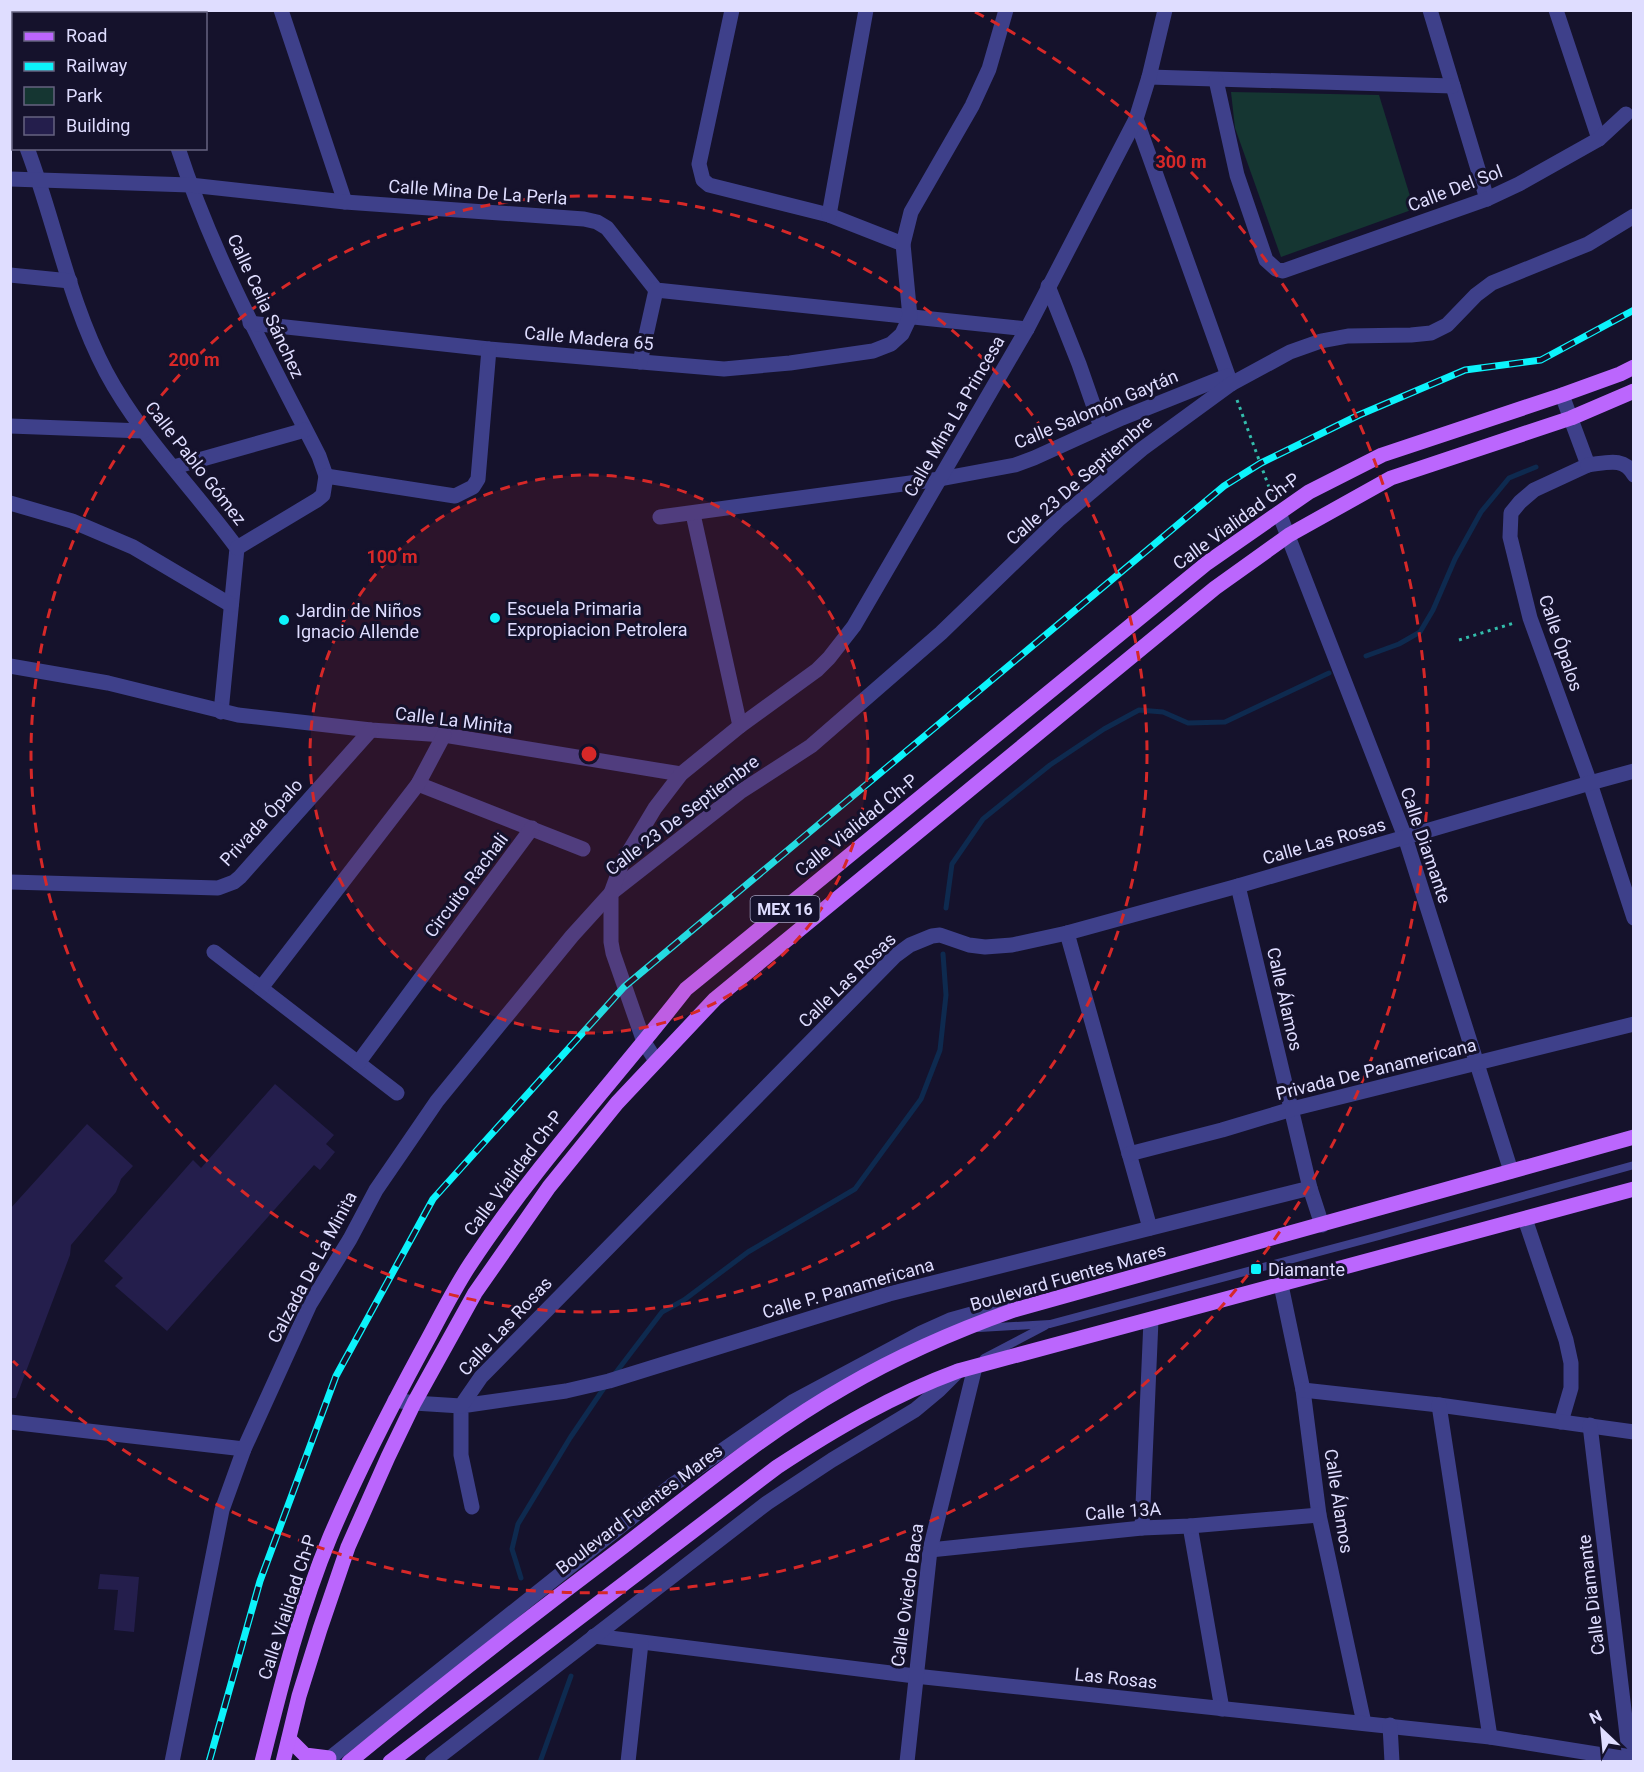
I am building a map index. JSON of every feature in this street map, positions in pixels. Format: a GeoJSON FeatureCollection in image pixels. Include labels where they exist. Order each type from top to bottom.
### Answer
{"type":"FeatureCollection","features":[{"type":"Feature","properties":{"kind":"main road","name":"Calle Vialidad Ch-P"},"geometry":{"type":"LineString","coordinates":[[262,1761],[298,1628],[330,1537],[395,1400],[469,1265],[513,1202],[567,1132],[686,990],[1198,571],[1309,492],[1382,455],[1562,395],[1634,367]]}},
{"type":"Feature","properties":{"kind":"main road","name":"Calle Vialidad Ch-P"},"geometry":{"type":"LineString","coordinates":[[283,1761],[320,1629],[348,1547],[414,1403],[475,1293],[549,1187],[617,1103],[716,999],[1215,588],[1288,536],[1391,478],[1571,418],[1634,391]]}},
{"type":"Feature","properties":{"kind":"main road","name":"Boulevard Fuentes Mares"},"geometry":{"type":"LineString","coordinates":[[349,1761],[481,1654],[749,1449],[844,1387],[960,1330],[1014,1310],[1634,1137]]}},
{"type":"Feature","properties":{"kind":"main road"},"geometry":{"type":"LineString","coordinates":[[390,1761],[777,1467],[830,1432],[888,1400],[958,1371],[1634,1189]]}},
{"type":"Feature","properties":{"kind":"main road"},"geometry":{"type":"LineString","coordinates":[[289,1739],[304,1755],[327,1760]]}},
{"type":"Feature","properties":{"kind":"street"},"geometry":{"type":"LineString","coordinates":[[281,10],[345,202]]}},
{"type":"Feature","properties":{"kind":"street"},"geometry":{"type":"LineString","coordinates":[[732,10],[699,164],[703,180],[708,185],[829,215],[903,244]]}},
{"type":"Feature","properties":{"kind":"street"},"geometry":{"type":"LineString","coordinates":[[829,215],[866,10]]}},
{"type":"Feature","properties":{"kind":"street"},"geometry":{"type":"LineString","coordinates":[[910,317],[903,244],[911,212],[972,106],[989,69],[1006,10]]}},
{"type":"Feature","properties":{"kind":"street","name":"Calle Mina La Princesa"},"geometry":{"type":"LineString","coordinates":[[681,774],[740,726],[817,670],[840,646],[854,626],[1027,329],[1136,119],[1165,10]]}},
{"type":"Feature","properties":{"kind":"street"},"geometry":{"type":"LineString","coordinates":[[1430,10],[1487,199]]}},
{"type":"Feature","properties":{"kind":"street"},"geometry":{"type":"LineString","coordinates":[[1556,10],[1599,139]]}},
{"type":"Feature","properties":{"kind":"street"},"geometry":{"type":"LineString","coordinates":[[1149,77],[1453,86]]}},
{"type":"Feature","properties":{"kind":"street","name":"Calle Del Sol"},"geometry":{"type":"LineString","coordinates":[[1216,80],[1237,175],[1266,260],[1276,269],[1284,271],[1487,199],[1519,184],[1599,139],[1626,114]]}},
{"type":"Feature","properties":{"kind":"street"},"geometry":{"type":"LineString","coordinates":[[1136,119],[1229,380]]}},
{"type":"Feature","properties":{"kind":"street","name":"Calle Pablo Gómez"},"geometry":{"type":"LineString","coordinates":[[28,150],[70,281],[95,349],[108,375],[143,431],[174,466],[237,548],[221,712]]}},
{"type":"Feature","properties":{"kind":"street","name":"Calle Celia Sánchez"},"geometry":{"type":"LineString","coordinates":[[179,150],[190,185],[250,323],[319,456],[326,476]]}},
{"type":"Feature","properties":{"kind":"street","name":"Calle Mina De La Perla"},"geometry":{"type":"LineString","coordinates":[[10,179],[190,185],[345,202],[597,222],[607,228],[656,290]]}},
{"type":"Feature","properties":{"kind":"street","name":"Calle 23 De Septiembre"},"geometry":{"type":"LineString","coordinates":[[611,893],[740,792],[811,746],[942,633],[1058,520],[1142,448],[1229,380],[1290,352],[1321,341],[1348,336],[1431,333],[1447,325],[1476,295],[1492,283],[1588,244],[1634,216]]}},
{"type":"Feature","properties":{"kind":"street"},"geometry":{"type":"LineString","coordinates":[[10,275],[70,281]]}},
{"type":"Feature","properties":{"kind":"street"},"geometry":{"type":"LineString","coordinates":[[1048,286],[1101,427]]}},
{"type":"Feature","properties":{"kind":"street"},"geometry":{"type":"LineString","coordinates":[[640,362],[656,290],[1027,329]]}},
{"type":"Feature","properties":{"kind":"street","name":"Calle Madera 65"},"geometry":{"type":"LineString","coordinates":[[250,323],[489,349],[724,369],[790,363],[873,351],[891,344],[902,334],[910,317]]}},
{"type":"Feature","properties":{"kind":"street"},"geometry":{"type":"LineString","coordinates":[[237,548],[317,500],[323,495],[326,476],[455,496],[473,487],[478,479],[489,349]]}},
{"type":"Feature","properties":{"kind":"street","name":"Calle Salomón Gaytán"},"geometry":{"type":"LineString","coordinates":[[660,517],[940,479],[1015,465],[1163,400],[1229,380]]}},
{"type":"Feature","properties":{"kind":"street"},"geometry":{"type":"LineString","coordinates":[[1562,395],[1588,465]]}},
{"type":"Feature","properties":{"kind":"street"},"geometry":{"type":"LineString","coordinates":[[10,426],[143,431]]}},
{"type":"Feature","properties":{"kind":"street"},"geometry":{"type":"LineString","coordinates":[[174,466],[305,430]]}},
{"type":"Feature","properties":{"kind":"street","name":"Calle Ópalos"},"geometry":{"type":"LineString","coordinates":[[1634,476],[1622,463],[1588,465],[1534,490],[1511,513],[1510,537],[1530,618],[1590,783],[1634,918]]}},
{"type":"Feature","properties":{"kind":"street"},"geometry":{"type":"LineString","coordinates":[[10,503],[72,521],[133,547],[231,605]]}},
{"type":"Feature","properties":{"kind":"street","name":"Calle Diamante"},"geometry":{"type":"LineString","coordinates":[[1279,513],[1405,837],[1475,1064],[1511,1171]]}},
{"type":"Feature","properties":{"kind":"street"},"geometry":{"type":"LineString","coordinates":[[693,514],[740,726]]}},
{"type":"Feature","properties":{"kind":"street","name":"Calle La Minita"},"geometry":{"type":"LineString","coordinates":[[10,666],[108,684],[221,712],[370,730],[444,735],[681,774]]}},
{"type":"Feature","properties":{"kind":"street","name":"Privada Ópalo"},"geometry":{"type":"LineString","coordinates":[[10,882],[218,888],[227,885],[240,877],[370,730]]}},
{"type":"Feature","properties":{"kind":"street"},"geometry":{"type":"LineString","coordinates":[[261,988],[418,784],[444,735]]}},
{"type":"Feature","properties":{"kind":"street","name":"Calle Las Rosas"},"geometry":{"type":"LineString","coordinates":[[461,1406],[481,1377],[901,950],[915,942],[940,935],[985,947],[1012,945],[1067,933],[1634,771]]}},
{"type":"Feature","properties":{"kind":"street","name":"Calzada De La Minita"},"geometry":{"type":"LineString","coordinates":[[656,1061],[644,1042],[613,953],[611,893],[622,863],[655,808],[681,774]]}},
{"type":"Feature","properties":{"kind":"street","name":"Circuito Rachali"},"geometry":{"type":"LineString","coordinates":[[358,1063],[532,828],[418,784]]}},
{"type":"Feature","properties":{"kind":"street"},"geometry":{"type":"LineString","coordinates":[[532,828],[583,849]]}},
{"type":"Feature","properties":{"kind":"street","name":"Calle Álamos"},"geometry":{"type":"LineString","coordinates":[[1238,886],[1310,1188],[1322,1225]]}},
{"type":"Feature","properties":{"kind":"street","name":"Calzada De La Minita"},"geometry":{"type":"LineString","coordinates":[[172,1761],[222,1510],[244,1449],[310,1304],[350,1239],[376,1190],[437,1101],[572,936],[611,893]]}},
{"type":"Feature","properties":{"kind":"street"},"geometry":{"type":"LineString","coordinates":[[1067,933],[1150,1228]]}},
{"type":"Feature","properties":{"kind":"street"},"geometry":{"type":"LineString","coordinates":[[214,952],[397,1093]]}},
{"type":"Feature","properties":{"kind":"street","name":"Privada De Panamericana"},"geometry":{"type":"LineString","coordinates":[[1129,1154],[1292,1109],[1634,1024]]}},
{"type":"Feature","properties":{"kind":"street","name":"Calle P. Panamericana"},"geometry":{"type":"LineString","coordinates":[[395,1400],[461,1406],[609,1381],[889,1294],[1310,1188]]}},
{"type":"Feature","properties":{"kind":"street"},"geometry":{"type":"LineString","coordinates":[[1525,1219],[1566,1340],[1571,1363],[1571,1388],[1561,1422]]}},
{"type":"Feature","properties":{"kind":"street","name":"Calle Álamos"},"geometry":{"type":"LineString","coordinates":[[1281,1285],[1303,1390],[1319,1515],[1364,1723]]}},
{"type":"Feature","properties":{"kind":"street"},"geometry":{"type":"LineString","coordinates":[[327,1760],[671,1486],[794,1401],[921,1333],[950,1320],[986,1310],[999,1308],[1014,1310]]}},
{"type":"Feature","properties":{"kind":"street"},"geometry":{"type":"LineString","coordinates":[[1142,1528],[1151,1320]]}},
{"type":"Feature","properties":{"kind":"street","name":"Calle Oviedo Baca"},"geometry":{"type":"LineString","coordinates":[[907,1761],[930,1550],[975,1367]]}},
{"type":"Feature","properties":{"kind":"street"},"geometry":{"type":"LineString","coordinates":[[432,1761],[767,1503],[832,1460],[915,1410],[958,1371]]}},
{"type":"Feature","properties":{"kind":"street"},"geometry":{"type":"LineString","coordinates":[[1303,1390],[1439,1405],[1634,1432]]}},
{"type":"Feature","properties":{"kind":"street"},"geometry":{"type":"LineString","coordinates":[[1439,1405],[1490,1737]]}},
{"type":"Feature","properties":{"kind":"street"},"geometry":{"type":"LineString","coordinates":[[461,1406],[461,1455],[472,1507]]}},
{"type":"Feature","properties":{"kind":"street"},"geometry":{"type":"LineString","coordinates":[[10,1422],[244,1449]]}},
{"type":"Feature","properties":{"kind":"street","name":"Calle Diamante"},"geometry":{"type":"LineString","coordinates":[[1590,1425],[1632,1760]]}},
{"type":"Feature","properties":{"kind":"street","name":"Calle 13A"},"geometry":{"type":"LineString","coordinates":[[930,1550],[1142,1528],[1319,1515]]}},
{"type":"Feature","properties":{"kind":"street"},"geometry":{"type":"LineString","coordinates":[[1190,1526],[1222,1709]]}},
{"type":"Feature","properties":{"kind":"street","name":"Las Rosas"},"geometry":{"type":"LineString","coordinates":[[594,1636],[915,1676],[1390,1725],[1490,1737],[1632,1760]]}},
{"type":"Feature","properties":{"kind":"street"},"geometry":{"type":"LineString","coordinates":[[628,1761],[641,1643]]}},
{"type":"Feature","properties":{"kind":"street"},"geometry":{"type":"LineString","coordinates":[[1390,1725],[1392,1761]]}},
{"type":"Feature","properties":{"kind":"lane"},"geometry":{"type":"LineString","coordinates":[[960,1330],[1050,1324],[1634,1165]]}},
{"type":"Feature","properties":{"kind":"lane"},"geometry":{"type":"LineString","coordinates":[[958,1371],[1050,1324]]}},
{"type":"Feature","properties":{"kind":"path"},"geometry":{"type":"LineString","coordinates":[[1229,380],[1279,513]]}},
{"type":"Feature","properties":{"kind":"path"},"geometry":{"type":"LineString","coordinates":[[1459,640],[1530,618]]}},
{"type":"Feature","properties":{"kind":"green space"},"geometry":{"type":"Polygon","coordinates":[[[1231,92],[1379,95],[1414,209],[1281,257],[1235,128],[1231,92]]]}},
{"type":"Feature","properties":{"kind":"building"},"geometry":{"type":"Polygon","coordinates":[[[275,1084],[334,1135],[326,1144],[335,1152],[320,1170],[314,1165],[167,1331],[115,1286],[123,1278],[104,1261],[193,1160],[201,1168],[275,1084]]]}},
{"type":"Feature","properties":{"kind":"building"},"geometry":{"type":"Polygon","coordinates":[[[87,1124],[133,1166],[121,1179],[116,1192],[71,1245],[70,1255],[16,1398],[10,1398],[10,1209],[87,1124]]]}},
{"type":"Feature","properties":{"kind":"building"},"geometry":{"type":"Polygon","coordinates":[[[100,1574],[139,1577],[134,1632],[114,1630],[118,1590],[98,1589],[100,1574]]]}},
{"type":"Feature","properties":{"kind":"waterway"},"geometry":{"type":"LineString","coordinates":[[1366,656],[1399,644],[1420,632],[1433,610],[1455,559],[1481,512],[1509,478],[1536,467]]}},
{"type":"Feature","properties":{"kind":"waterway"},"geometry":{"type":"LineString","coordinates":[[946,908],[952,864],[983,819],[1050,765],[1104,729],[1139,710],[1163,712],[1188,723],[1225,722],[1329,673]]}},
{"type":"Feature","properties":{"kind":"waterway"},"geometry":{"type":"LineString","coordinates":[[614,1375],[662,1312],[684,1300],[748,1252],[855,1189],[921,1099],[940,1050],[946,995],[943,954]]}},
{"type":"Feature","properties":{"kind":"waterway"},"geometry":{"type":"LineString","coordinates":[[521,1578],[512,1549],[518,1524],[570,1438],[606,1385]]}},
{"type":"Feature","properties":{"kind":"waterway"},"geometry":{"type":"LineString","coordinates":[[540,1762],[571,1676]]}},
{"type":"Feature","properties":{"kind":"railway"},"geometry":{"type":"LineString","coordinates":[[209,1762],[260,1581],[336,1376],[433,1199],[624,987],[1224,486],[1261,463],[1359,415],[1465,370],[1541,360],[1634,310]]}},
{"type":"Feature","properties":{"kind":"place","name":"Escuela Primaria Expropiacion Petrolera"},"geometry":{"type":"Point","coordinates":[495,618]}},
{"type":"Feature","properties":{"kind":"place","name":"Jardin de Niños Ignacio Allende"},"geometry":{"type":"Point","coordinates":[284,620]}},
{"type":"Feature","properties":{"kind":"place","name":"Diamante"},"geometry":{"type":"Point","coordinates":[1256,1269]}}]}
